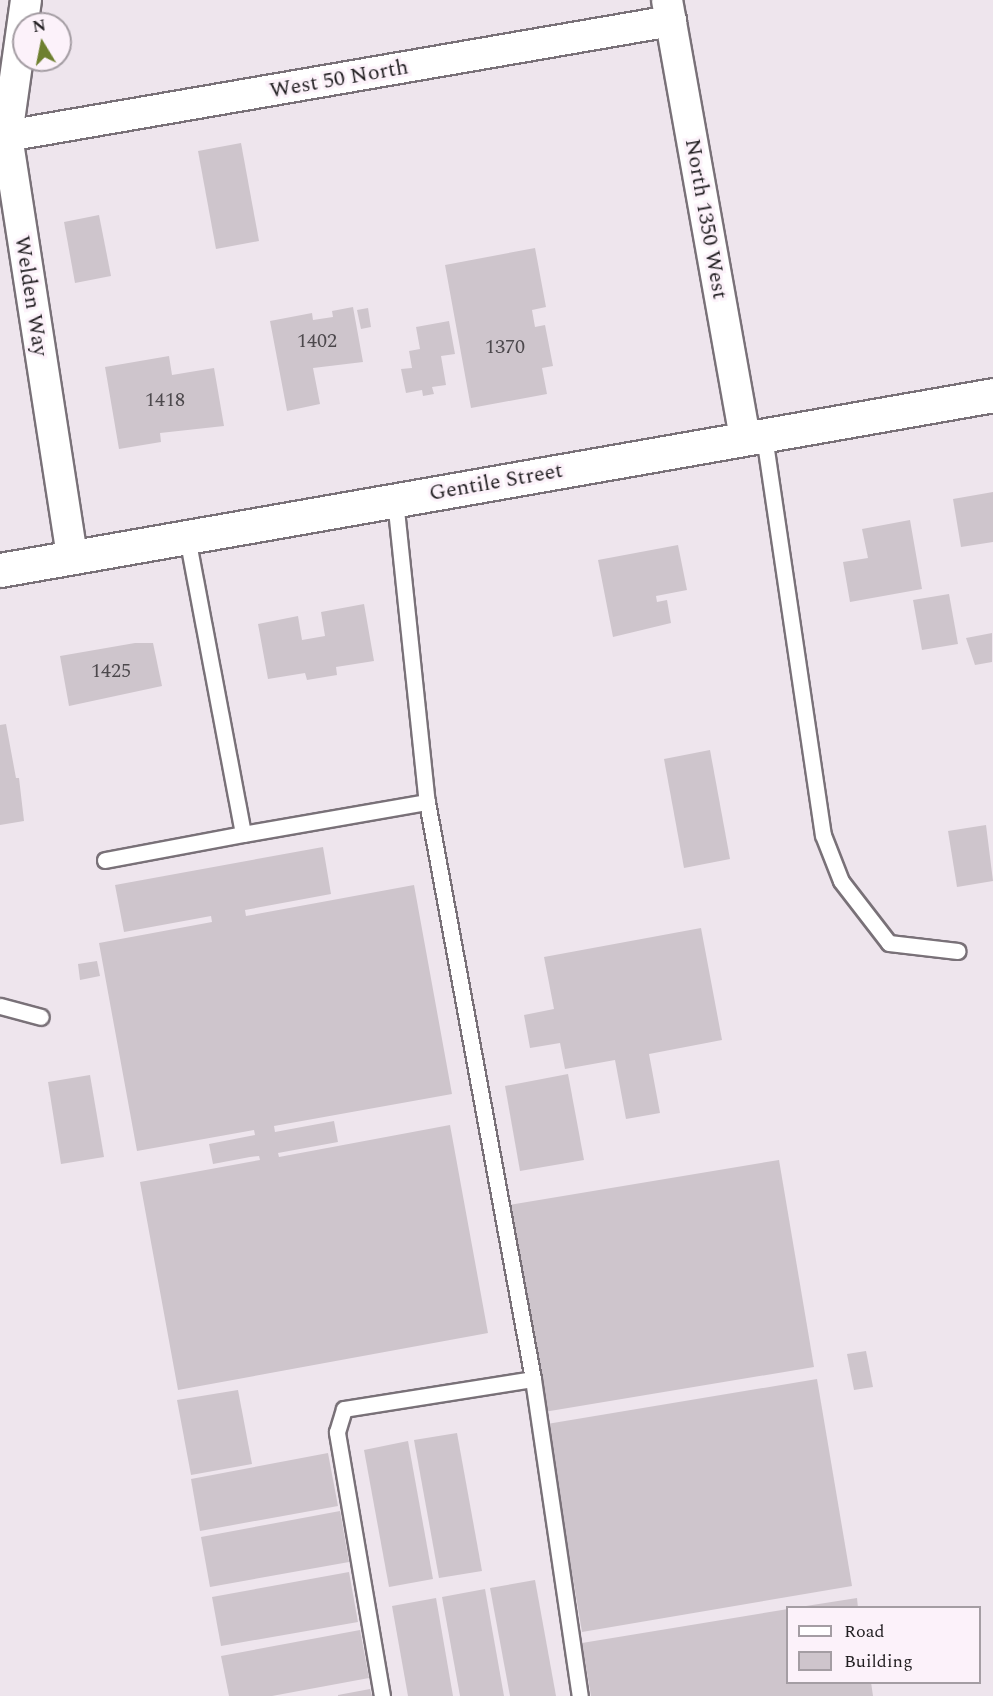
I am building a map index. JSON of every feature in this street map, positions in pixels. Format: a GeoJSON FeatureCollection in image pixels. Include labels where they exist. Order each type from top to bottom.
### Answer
{"type":"FeatureCollection","features":[{"type":"Feature","properties":{"kind":"main road","name":"Gentile Street"},"geometry":{"type":"LineString","coordinates":[[0,570],[993,395]]}},
{"type":"Feature","properties":{"kind":"street","name":"Welden Way"},"geometry":{"type":"LineString","coordinates":[[26,0],[7,136],[72,557]]}},
{"type":"Feature","properties":{"kind":"street","name":"West 50 North"},"geometry":{"type":"LineString","coordinates":[[7,136],[669,10]]}},
{"type":"Feature","properties":{"kind":"street","name":"North 1350 West"},"geometry":{"type":"LineString","coordinates":[[669,10],[754,437]]}},
{"type":"Feature","properties":{"kind":"lane"},"geometry":{"type":"LineString","coordinates":[[754,437],[823,835],[841,881],[889,943],[958,951]]}},
{"type":"Feature","properties":{"kind":"lane"},"geometry":{"type":"LineString","coordinates":[[395,500],[427,802],[533,1379],[579,1696]]}},
{"type":"Feature","properties":{"kind":"lane"},"geometry":{"type":"LineString","coordinates":[[187,537],[243,834]]}},
{"type":"Feature","properties":{"kind":"lane"},"geometry":{"type":"LineString","coordinates":[[105,860],[427,802]]}},
{"type":"Feature","properties":{"kind":"lane"},"geometry":{"type":"LineString","coordinates":[[0,1006],[40,1017]]}},
{"type":"Feature","properties":{"kind":"lane"},"geometry":{"type":"LineString","coordinates":[[382,1696],[337,1432],[344,1409],[533,1379]]}},
{"type":"Feature","properties":{"kind":"building"},"geometry":{"type":"Polygon","coordinates":[[[241,143],[259,241],[216,249],[198,151],[241,143]]]}},
{"type":"Feature","properties":{"kind":"building"},"geometry":{"type":"Polygon","coordinates":[[[99,215],[111,276],[75,283],[64,222],[99,215]]]}},
{"type":"Feature","properties":{"kind":"building"},"geometry":{"type":"Polygon","coordinates":[[[535,248],[546,307],[532,310],[535,327],[545,325],[553,366],[542,368],[547,394],[471,408],[445,265],[535,248]]]}},
{"type":"Feature","properties":{"kind":"building"},"geometry":{"type":"Polygon","coordinates":[[[353,307],[363,362],[313,368],[320,404],[287,411],[270,321],[312,313],[313,320],[333,317],[332,311],[353,307]]]}},
{"type":"Feature","properties":{"kind":"building"},"geometry":{"type":"Polygon","coordinates":[[[368,308],[371,327],[361,329],[357,310],[368,308]]]}},
{"type":"Feature","properties":{"kind":"building"},"geometry":{"type":"Polygon","coordinates":[[[449,321],[455,354],[441,356],[446,385],[432,387],[434,394],[423,396],[422,390],[406,393],[401,369],[412,368],[409,351],[420,349],[416,327],[449,321]]]}},
{"type":"Feature","properties":{"kind":"building"},"geometry":{"type":"Polygon","coordinates":[[[169,356],[172,375],[214,368],[224,426],[160,433],[161,442],[119,449],[105,367],[169,356]]]}},
{"type":"Feature","properties":{"kind":"building"},"geometry":{"type":"Polygon","coordinates":[[[993,492],[993,542],[961,547],[953,499],[993,492]]]}},
{"type":"Feature","properties":{"kind":"building"},"geometry":{"type":"Polygon","coordinates":[[[910,520],[922,589],[850,602],[843,562],[868,558],[862,529],[910,520]]]}},
{"type":"Feature","properties":{"kind":"building"},"geometry":{"type":"Polygon","coordinates":[[[678,545],[687,590],[656,596],[657,602],[667,600],[671,623],[613,637],[598,560],[678,545]]]}},
{"type":"Feature","properties":{"kind":"building"},"geometry":{"type":"Polygon","coordinates":[[[949,594],[958,644],[922,650],[913,600],[949,594]]]}},
{"type":"Feature","properties":{"kind":"building"},"geometry":{"type":"Polygon","coordinates":[[[364,604],[374,661],[336,667],[337,675],[307,680],[305,673],[268,679],[258,624],[298,616],[302,640],[325,636],[321,612],[364,604]]]}},
{"type":"Feature","properties":{"kind":"building"},"geometry":{"type":"Polygon","coordinates":[[[992,633],[992,662],[975,665],[966,638],[992,633]]]}},
{"type":"Feature","properties":{"kind":"building"},"geometry":{"type":"Polygon","coordinates":[[[135,643],[153,643],[162,686],[69,706],[60,656],[135,643]]]}},
{"type":"Feature","properties":{"kind":"building"},"geometry":{"type":"Polygon","coordinates":[[[6,724],[16,778],[19,778],[24,821],[0,825],[0,725],[6,724]]]}},
{"type":"Feature","properties":{"kind":"building"},"geometry":{"type":"Polygon","coordinates":[[[710,750],[730,859],[684,868],[664,759],[710,750]]]}},
{"type":"Feature","properties":{"kind":"building"},"geometry":{"type":"Polygon","coordinates":[[[986,825],[993,881],[957,887],[948,831],[986,825]]]}},
{"type":"Feature","properties":{"kind":"building"},"geometry":{"type":"Polygon","coordinates":[[[323,847],[331,894],[245,910],[246,916],[414,885],[452,1094],[274,1126],[275,1132],[334,1121],[338,1142],[278,1153],[279,1157],[450,1125],[488,1333],[178,1390],[140,1182],[260,1160],[259,1156],[213,1164],[209,1144],[255,1135],[254,1130],[137,1151],[99,943],[212,922],[211,916],[124,932],[115,885],[323,847]]]}},
{"type":"Feature","properties":{"kind":"building"},"geometry":{"type":"Polygon","coordinates":[[[701,928],[722,1040],[649,1054],[660,1113],[626,1119],[615,1060],[565,1069],[560,1043],[530,1048],[524,1015],[554,1009],[544,957],[701,928]]]}},
{"type":"Feature","properties":{"kind":"building"},"geometry":{"type":"Polygon","coordinates":[[[97,961],[100,976],[80,980],[78,964],[97,961]]]}},
{"type":"Feature","properties":{"kind":"building"},"geometry":{"type":"Polygon","coordinates":[[[568,1074],[584,1160],[520,1171],[505,1086],[568,1074]]]}},
{"type":"Feature","properties":{"kind":"building"},"geometry":{"type":"Polygon","coordinates":[[[90,1075],[104,1157],[61,1164],[48,1082],[90,1075]]]}},
{"type":"Feature","properties":{"kind":"building"},"geometry":{"type":"Polygon","coordinates":[[[779,1160],[814,1367],[544,1412],[509,1205],[779,1160]]]}},
{"type":"Feature","properties":{"kind":"building"},"geometry":{"type":"Polygon","coordinates":[[[866,1351],[873,1387],[854,1390],[847,1354],[866,1351]]]}},
{"type":"Feature","properties":{"kind":"building"},"geometry":{"type":"Polygon","coordinates":[[[817,1379],[852,1586],[582,1632],[547,1424],[817,1379]]]}},
{"type":"Feature","properties":{"kind":"building"},"geometry":{"type":"Polygon","coordinates":[[[238,1390],[252,1464],[191,1475],[177,1400],[238,1390]]]}},
{"type":"Feature","properties":{"kind":"building"},"geometry":{"type":"Polygon","coordinates":[[[457,1433],[482,1571],[439,1578],[414,1440],[457,1433]]]}},
{"type":"Feature","properties":{"kind":"building"},"geometry":{"type":"Polygon","coordinates":[[[408,1441],[433,1579],[389,1587],[364,1450],[408,1441]]]}},
{"type":"Feature","properties":{"kind":"building"},"geometry":{"type":"Polygon","coordinates":[[[328,1453],[338,1506],[200,1531],[191,1479],[328,1453]]]}},
{"type":"Feature","properties":{"kind":"building"},"geometry":{"type":"Polygon","coordinates":[[[340,1511],[349,1562],[210,1587],[201,1537],[340,1511]]]}},
{"type":"Feature","properties":{"kind":"building"},"geometry":{"type":"Polygon","coordinates":[[[349,1572],[358,1622],[221,1646],[212,1597],[349,1572]]]}},
{"type":"Feature","properties":{"kind":"building"},"geometry":{"type":"Polygon","coordinates":[[[535,1580],[556,1696],[510,1696],[490,1588],[535,1580]]]}},
{"type":"Feature","properties":{"kind":"building"},"geometry":{"type":"Polygon","coordinates":[[[485,1589],[504,1696],[460,1696],[442,1597],[485,1589]]]}},
{"type":"Feature","properties":{"kind":"building"},"geometry":{"type":"Polygon","coordinates":[[[436,1598],[453,1696],[408,1696],[392,1606],[436,1598]]]}},
{"type":"Feature","properties":{"kind":"building"},"geometry":{"type":"Polygon","coordinates":[[[857,1598],[858,1606],[806,1606],[857,1598]]]}},
{"type":"Feature","properties":{"kind":"building"},"geometry":{"type":"Polygon","coordinates":[[[786,1609],[786,1684],[871,1684],[873,1696],[591,1696],[582,1643],[786,1609]]]}},
{"type":"Feature","properties":{"kind":"building"},"geometry":{"type":"Polygon","coordinates":[[[360,1630],[369,1678],[272,1696],[229,1696],[221,1656],[360,1630]]]}},
{"type":"Feature","properties":{"kind":"building"},"geometry":{"type":"Polygon","coordinates":[[[370,1689],[372,1696],[338,1696],[338,1695],[370,1689]]]}}]}
